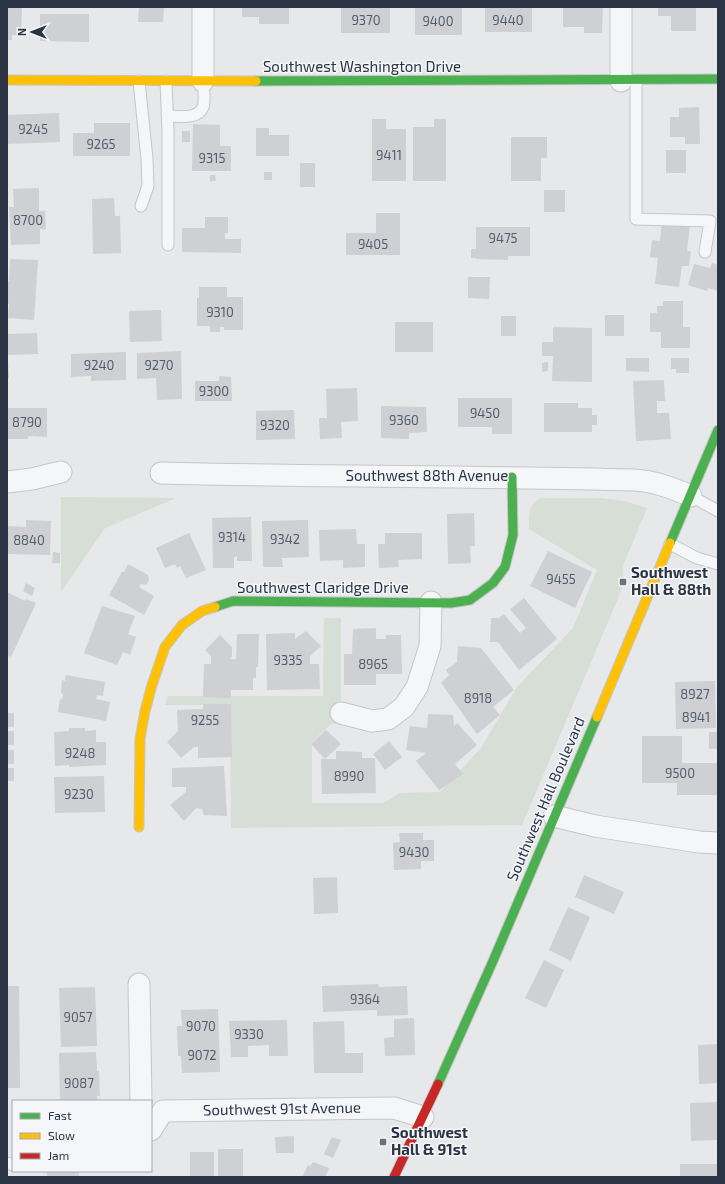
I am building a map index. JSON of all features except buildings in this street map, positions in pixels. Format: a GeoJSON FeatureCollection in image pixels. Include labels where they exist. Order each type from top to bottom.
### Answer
{"type":"FeatureCollection","features":[{"type":"Feature","properties":{"kind":"street"},"geometry":{"type":"LineString","coordinates":[[203,7],[203,82]]}},
{"type":"Feature","properties":{"kind":"street"},"geometry":{"type":"LineString","coordinates":[[621,7],[629,81]]}},
{"type":"Feature","properties":{"kind":"street","name":"Southwest Washington Drive"},"geometry":{"type":"LineString","coordinates":[[7,80],[203,82],[718,80]]}},
{"type":"Feature","properties":{"kind":"street","name":"Southwest Hall Boulevard"},"geometry":{"type":"LineString","coordinates":[[394,1177],[424,1117],[493,961],[718,430]]}},
{"type":"Feature","properties":{"kind":"street"},"geometry":{"type":"LineString","coordinates":[[7,482],[32,479],[62,472]]}},
{"type":"Feature","properties":{"kind":"street","name":"Southwest 88th Avenue"},"geometry":{"type":"LineString","coordinates":[[162,473],[512,477],[648,481],[690,496]]}},
{"type":"Feature","properties":{"kind":"street","name":"Southwest Claridge Drive"},"geometry":{"type":"LineString","coordinates":[[139,827],[140,739],[145,711],[165,647],[182,624],[202,611],[233,601],[451,603],[470,600],[493,583],[505,566],[513,536],[512,477]]}},
{"type":"Feature","properties":{"kind":"street"},"geometry":{"type":"LineString","coordinates":[[341,713],[372,721],[388,719],[404,707],[417,687],[430,646],[431,602]]}},
{"type":"Feature","properties":{"kind":"street"},"geometry":{"type":"LineString","coordinates":[[554,816],[595,826],[700,842],[718,843]]}},
{"type":"Feature","properties":{"kind":"street"},"geometry":{"type":"LineString","coordinates":[[140,984],[141,1100]]}},
{"type":"Feature","properties":{"kind":"street","name":"Southwest 91st Avenue"},"geometry":{"type":"LineString","coordinates":[[152,1128],[163,1111],[394,1108],[424,1117]]}},
{"type":"Feature","properties":{"kind":"lane"},"geometry":{"type":"LineString","coordinates":[[629,81],[636,219],[710,221],[705,252]]}},
{"type":"Feature","properties":{"kind":"lane"},"geometry":{"type":"LineString","coordinates":[[139,82],[147,159],[148,186],[141,206]]}},
{"type":"Feature","properties":{"kind":"lane"},"geometry":{"type":"LineString","coordinates":[[166,82],[168,116],[168,245]]}},
{"type":"Feature","properties":{"kind":"lane"},"geometry":{"type":"LineString","coordinates":[[168,116],[189,117],[200,111],[204,107],[203,82]]}},
{"type":"Feature","properties":{"kind":"lane"},"geometry":{"type":"LineString","coordinates":[[690,496],[718,511]]}},
{"type":"Feature","properties":{"kind":"lane"},"geometry":{"type":"LineString","coordinates":[[670,544],[697,558],[718,564]]}},
{"type":"Feature","properties":{"kind":"shaded area"},"geometry":{"type":"Polygon","coordinates":[[[61,497],[176,498],[105,528],[61,592],[61,497]]]}},
{"type":"Feature","properties":{"kind":"shaded area"},"geometry":{"type":"Polygon","coordinates":[[[542,498],[600,498],[624,501],[647,508],[623,566],[622,589],[522,825],[231,828],[230,705],[165,705],[168,696],[323,696],[324,618],[341,618],[341,723],[331,724],[312,742],[312,803],[383,803],[400,793],[440,792],[481,748],[517,687],[573,628],[597,570],[529,529],[529,515],[531,507],[537,500],[542,498]]]}},
{"type":"Feature","properties":{"kind":"traffic: fast"},"geometry":{"type":"LineString","coordinates":[[256,81],[718,79]]}},
{"type":"Feature","properties":{"kind":"traffic: fast"},"geometry":{"type":"LineString","coordinates":[[670,543],[718,430]]}},
{"type":"Feature","properties":{"kind":"traffic: fast"},"geometry":{"type":"LineString","coordinates":[[215,607],[233,601],[451,603],[470,600],[493,583],[505,567],[513,535],[512,477]]}},
{"type":"Feature","properties":{"kind":"traffic: fast"},"geometry":{"type":"LineString","coordinates":[[438,1084],[493,961],[597,717]]}},
{"type":"Feature","properties":{"kind":"traffic: slow"},"geometry":{"type":"LineString","coordinates":[[7,80],[256,81]]}},
{"type":"Feature","properties":{"kind":"traffic: slow"},"geometry":{"type":"LineString","coordinates":[[597,717],[670,543]]}},
{"type":"Feature","properties":{"kind":"traffic: slow"},"geometry":{"type":"LineString","coordinates":[[139,827],[140,739],[152,685],[165,647],[182,625],[202,611],[215,607]]}},
{"type":"Feature","properties":{"kind":"traffic: jam"},"geometry":{"type":"LineString","coordinates":[[394,1177],[438,1084]]}},
{"type":"Feature","properties":{"kind":"place","name":"Southwest Hall & 88th"},"geometry":{"type":"Point","coordinates":[623,582]}},
{"type":"Feature","properties":{"kind":"place","name":"Southwest Hall & 91st"},"geometry":{"type":"Point","coordinates":[383,1142]}}]}
